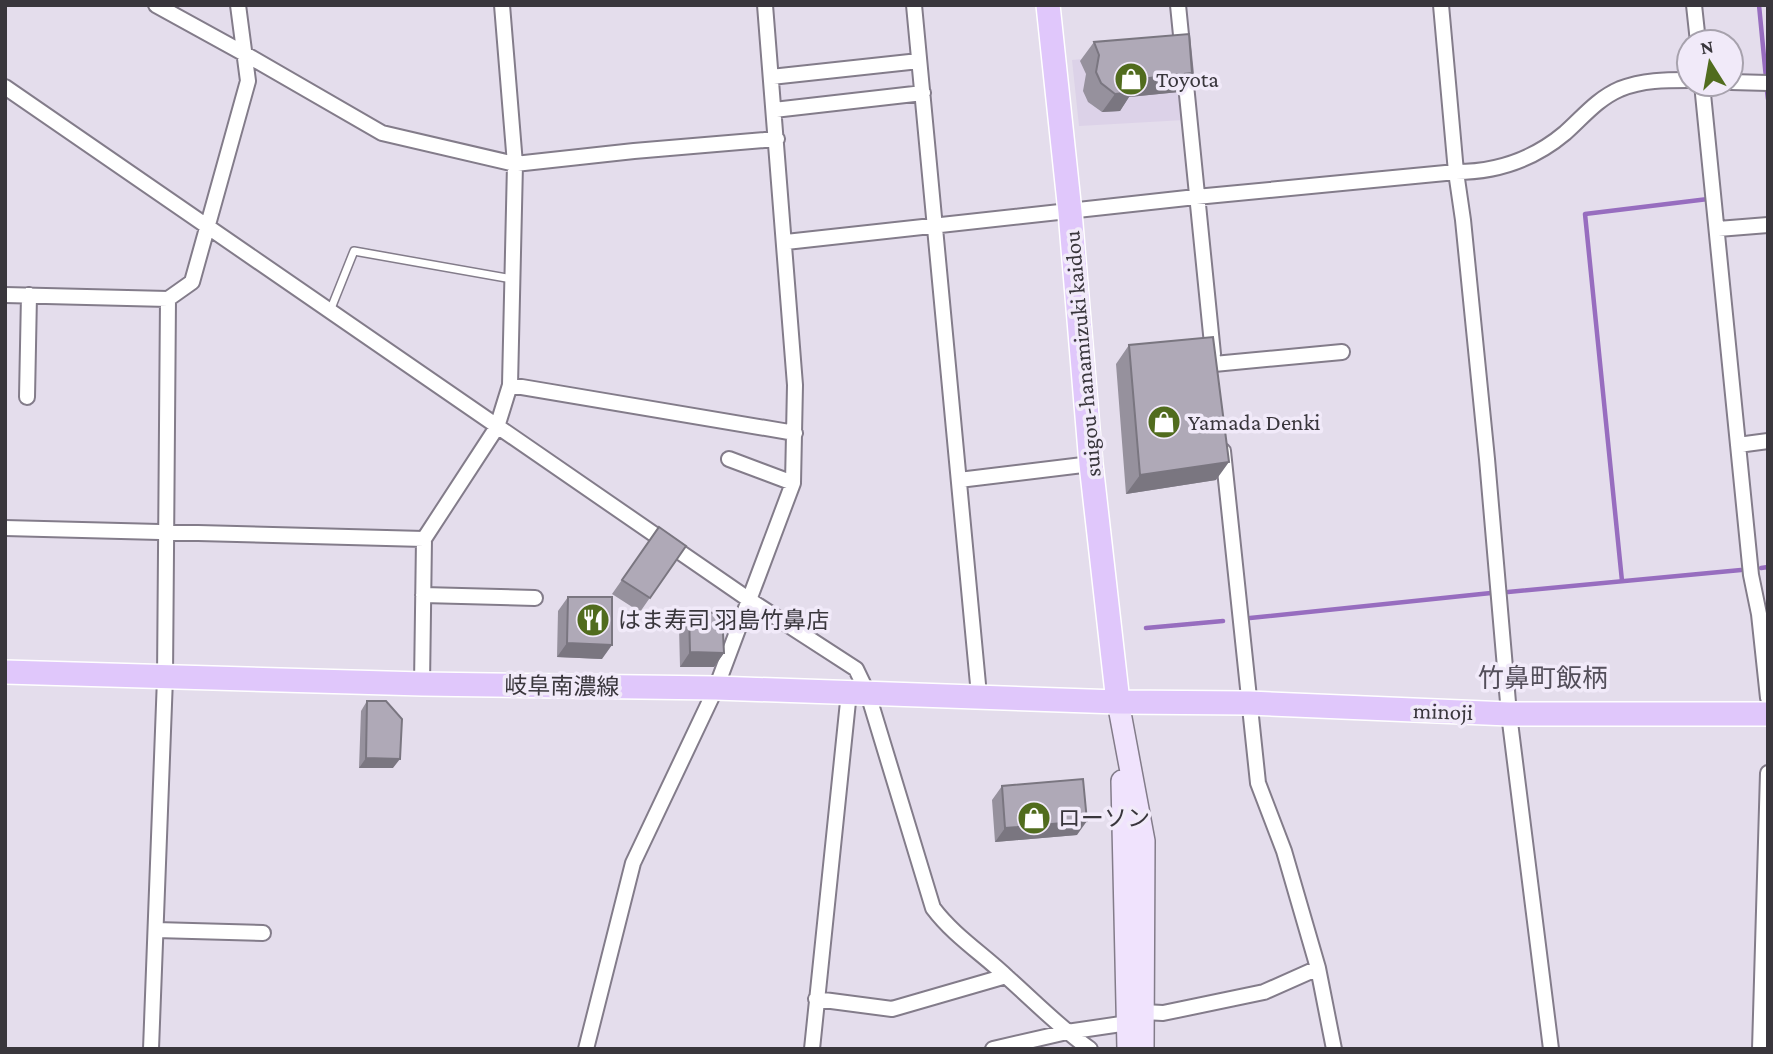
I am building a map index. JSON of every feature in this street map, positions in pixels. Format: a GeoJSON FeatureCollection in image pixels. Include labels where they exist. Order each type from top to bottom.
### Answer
{"type":"FeatureCollection","features":[{"type":"Feature","properties":{"kind":"main road","name":"suigou-hanamizuki kaidou"},"geometry":{"type":"LineString","coordinates":[[1048,5],[1070,212],[1091,464],[1118,702]]}},
{"type":"Feature","properties":{"kind":"main road","name":"岐阜南濃線"},"geometry":{"type":"LineString","coordinates":[[5,671],[165,678],[979,695],[1118,702]]}},
{"type":"Feature","properties":{"kind":"main road","name":"minoji"},"geometry":{"type":"LineString","coordinates":[[1118,702],[1249,702],[1509,714],[1768,714]]}},
{"type":"Feature","properties":{"kind":"main road"},"geometry":{"type":"LineString","coordinates":[[1118,702],[1136,1018],[1143,1049]]}},
{"type":"Feature","properties":{"kind":"main road"},"geometry":{"type":"LineString","coordinates":[[1128,1049],[1136,1018]]}},
{"type":"Feature","properties":{"kind":"street"},"geometry":{"type":"LineString","coordinates":[[156,5],[382,133],[515,164],[777,139]]}},
{"type":"Feature","properties":{"kind":"street"},"geometry":{"type":"LineString","coordinates":[[5,295],[168,299],[192,282],[248,81],[238,5]]}},
{"type":"Feature","properties":{"kind":"street"},"geometry":{"type":"LineString","coordinates":[[422,684],[424,539],[497,427],[510,385],[515,164],[502,5]]}},
{"type":"Feature","properties":{"kind":"street"},"geometry":{"type":"LineString","coordinates":[[586,1049],[633,863],[716,688],[793,483],[795,385],[786,242],[765,5]]}},
{"type":"Feature","properties":{"kind":"street"},"geometry":{"type":"LineString","coordinates":[[914,5],[979,695]]}},
{"type":"Feature","properties":{"kind":"street"},"geometry":{"type":"LineString","coordinates":[[1178,5],[1215,371],[1342,352]]}},
{"type":"Feature","properties":{"kind":"street"},"geometry":{"type":"LineString","coordinates":[[1441,5],[1509,714],[1551,1049]]}},
{"type":"Feature","properties":{"kind":"street"},"geometry":{"type":"LineString","coordinates":[[1694,5],[1696,28]]}},
{"type":"Feature","properties":{"kind":"street"},"geometry":{"type":"LineString","coordinates":[[771,77],[919,61]]}},
{"type":"Feature","properties":{"kind":"street"},"geometry":{"type":"LineString","coordinates":[[786,242],[1196,197],[1476,172],[1520,162],[1564,134],[1602,99],[1620,89],[1652,80],[1675,80]]}},
{"type":"Feature","properties":{"kind":"street"},"geometry":{"type":"LineString","coordinates":[[1745,82],[1768,83]]}},
{"type":"Feature","properties":{"kind":"street"},"geometry":{"type":"LineString","coordinates":[[5,87],[748,599],[856,669],[858,693],[816,999],[812,1049]]}},
{"type":"Feature","properties":{"kind":"street"},"geometry":{"type":"LineString","coordinates":[[774,110],[923,93]]}},
{"type":"Feature","properties":{"kind":"street"},"geometry":{"type":"LineString","coordinates":[[1704,98],[1751,575],[1763,614],[1768,698]]}},
{"type":"Feature","properties":{"kind":"street"},"geometry":{"type":"LineString","coordinates":[[1718,229],[1768,225]]}},
{"type":"Feature","properties":{"kind":"street"},"geometry":{"type":"LineString","coordinates":[[27,397],[29,295]]}},
{"type":"Feature","properties":{"kind":"street"},"geometry":{"type":"LineString","coordinates":[[151,1049],[165,678],[168,299]]}},
{"type":"Feature","properties":{"kind":"street"},"geometry":{"type":"LineString","coordinates":[[510,385],[795,433]]}},
{"type":"Feature","properties":{"kind":"street"},"geometry":{"type":"LineString","coordinates":[[1221,432],[1258,783],[1284,851],[1318,968],[1334,1049]]}},
{"type":"Feature","properties":{"kind":"street"},"geometry":{"type":"LineString","coordinates":[[1738,445],[1768,440]]}},
{"type":"Feature","properties":{"kind":"street"},"geometry":{"type":"LineString","coordinates":[[729,459],[793,483]]}},
{"type":"Feature","properties":{"kind":"street"},"geometry":{"type":"LineString","coordinates":[[959,480],[1091,464]]}},
{"type":"Feature","properties":{"kind":"street"},"geometry":{"type":"LineString","coordinates":[[5,528],[424,539]]}},
{"type":"Feature","properties":{"kind":"street"},"geometry":{"type":"LineString","coordinates":[[423,595],[535,598]]}},
{"type":"Feature","properties":{"kind":"street"},"geometry":{"type":"LineString","coordinates":[[858,693],[933,908],[945,925],[1090,1049]]}},
{"type":"Feature","properties":{"kind":"street"},"geometry":{"type":"LineString","coordinates":[[1760,1049],[1768,773]]}},
{"type":"Feature","properties":{"kind":"street"},"geometry":{"type":"LineString","coordinates":[[156,930],[263,933]]}},
{"type":"Feature","properties":{"kind":"street"},"geometry":{"type":"LineString","coordinates":[[993,1049],[1264,992],[1318,968]]}},
{"type":"Feature","properties":{"kind":"street"},"geometry":{"type":"LineString","coordinates":[[816,999],[892,1009],[1006,976]]}},
{"type":"Feature","properties":{"kind":"lane"},"geometry":{"type":"LineString","coordinates":[[330,311],[354,251],[512,279]]}},
{"type":"Feature","properties":{"kind":"shaded area"},"geometry":{"type":"Polygon","coordinates":[[[1179,50],[1184,120],[1079,126],[1072,60],[1179,50]]]}},
{"type":"Feature","properties":{"kind":"building"},"geometry":{"type":"Polygon","coordinates":[[[1189,34],[1192,73],[1133,80],[1134,92],[1115,94],[1101,83],[1096,72],[1099,55],[1094,42],[1189,34]]]}},
{"type":"Feature","properties":{"kind":"building","name":"Yamada Denki"},"geometry":{"type":"Polygon","coordinates":[[[1213,337],[1229,462],[1140,475],[1129,345],[1213,337]]]}},
{"type":"Feature","properties":{"kind":"building"},"geometry":{"type":"Polygon","coordinates":[[[659,527],[686,546],[650,598],[622,580],[659,527]]]}},
{"type":"Feature","properties":{"kind":"building"},"geometry":{"type":"Polygon","coordinates":[[[568,597],[612,597],[612,645],[567,643],[568,597]]]}},
{"type":"Feature","properties":{"kind":"building"},"geometry":{"type":"Polygon","coordinates":[[[689,612],[722,613],[724,653],[690,652],[689,612]]]}},
{"type":"Feature","properties":{"kind":"building"},"geometry":{"type":"Polygon","coordinates":[[[367,701],[386,701],[402,719],[400,759],[366,758],[367,701]]]}},
{"type":"Feature","properties":{"kind":"building"},"geometry":{"type":"Polygon","coordinates":[[[1083,779],[1087,821],[1005,828],[1002,786],[1083,779]]]}},
{"type":"Feature","properties":{"kind":"waterway"},"geometry":{"type":"LineString","coordinates":[[1759,5],[1766,78]]}},
{"type":"Feature","properties":{"kind":"waterway"},"geometry":{"type":"LineString","coordinates":[[1767,91],[1768,99]]}},
{"type":"Feature","properties":{"kind":"waterway"},"geometry":{"type":"LineString","coordinates":[[1622,581],[1585,214],[1708,199]]}},
{"type":"Feature","properties":{"kind":"waterway"},"geometry":{"type":"LineString","coordinates":[[1761,568],[1768,567]]}},
{"type":"Feature","properties":{"kind":"waterway"},"geometry":{"type":"LineString","coordinates":[[1508,592],[1741,570]]}},
{"type":"Feature","properties":{"kind":"waterway"},"geometry":{"type":"LineString","coordinates":[[1250,618],[1491,593]]}},
{"type":"Feature","properties":{"kind":"waterway"},"geometry":{"type":"LineString","coordinates":[[1146,628],[1223,621]]}},
{"type":"Feature","properties":{"kind":"place","name":"Toyota"},"geometry":{"type":"Point","coordinates":[1131,79]}},
{"type":"Feature","properties":{"kind":"place","name":"Yamada Denki"},"geometry":{"type":"Point","coordinates":[1164,422]}},
{"type":"Feature","properties":{"kind":"place","name":"はま寿司 羽島竹鼻店"},"geometry":{"type":"Point","coordinates":[593,620]}},
{"type":"Feature","properties":{"kind":"place","name":"ローソン"},"geometry":{"type":"Point","coordinates":[1034,818]}},
{"type":"Feature","properties":{"kind":"district","name":"竹鼻町飯柄"},"geometry":{"type":"Point","coordinates":[1543,678]}}]}
